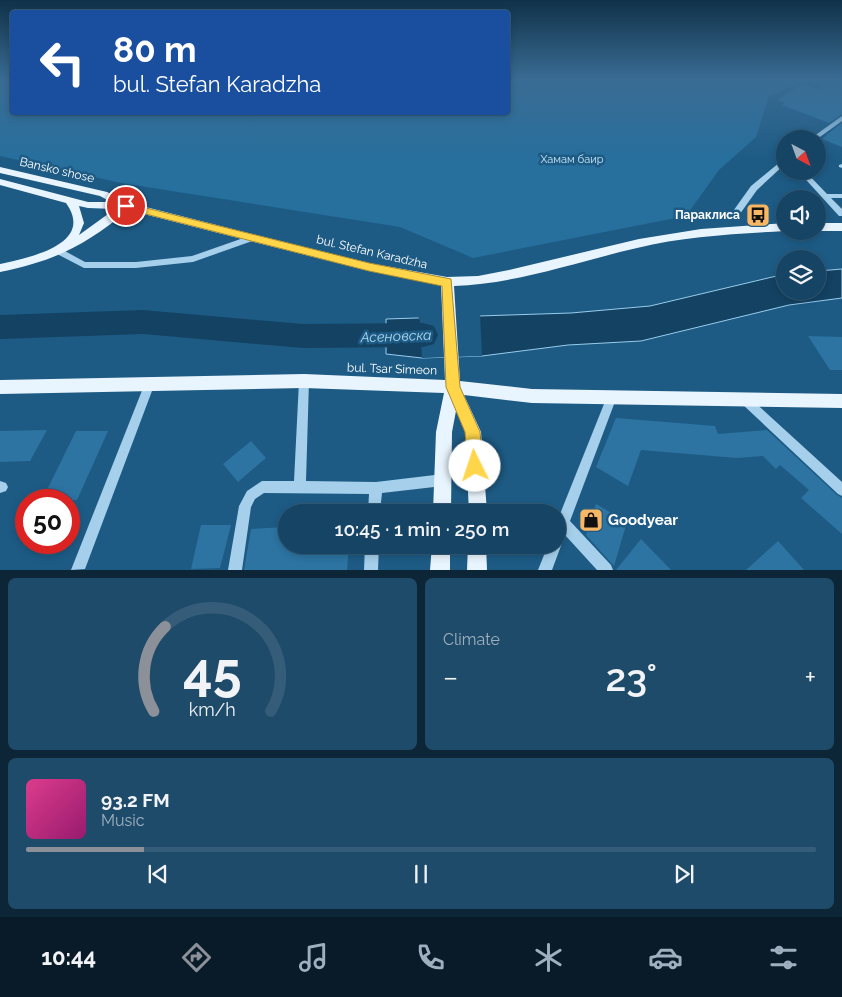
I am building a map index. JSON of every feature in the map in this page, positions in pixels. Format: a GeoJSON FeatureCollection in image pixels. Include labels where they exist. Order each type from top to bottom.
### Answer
{"type":"FeatureCollection","features":[{"type":"Feature","properties":{"kind":"main road","name":"Bansko shose"},"geometry":{"type":"LineString","coordinates":[[0,170],[103,194],[126,206]]}},
{"type":"Feature","properties":{"kind":"main road","name":"Bansko shose"},"geometry":{"type":"LineString","coordinates":[[0,182],[88,205],[126,206]]}},
{"type":"Feature","properties":{"kind":"main road"},"geometry":{"type":"LineString","coordinates":[[60,252],[78,229],[80,219],[77,209],[69,199]]}},
{"type":"Feature","properties":{"kind":"main road"},"geometry":{"type":"LineString","coordinates":[[0,268],[29,262],[60,252],[83,240],[126,206]]}},
{"type":"Feature","properties":{"kind":"main road","name":"bul. Stefan Karadzha"},"geometry":{"type":"LineString","coordinates":[[126,206],[369,267],[447,282],[478,281],[509,275],[639,243],[701,233],[776,228]]}},
{"type":"Feature","properties":{"kind":"main road"},"geometry":{"type":"LineString","coordinates":[[826,227],[842,227]]}},
{"type":"Feature","properties":{"kind":"main road"},"geometry":{"type":"LineString","coordinates":[[442,504],[444,432],[453,387],[447,282]]}},
{"type":"Feature","properties":{"kind":"main road","name":"bul. Tsar Simeon"},"geometry":{"type":"LineString","coordinates":[[0,387],[304,381],[453,387],[532,396],[611,399],[842,401]]}},
{"type":"Feature","properties":{"kind":"main road"},"geometry":{"type":"LineString","coordinates":[[453,387],[473,432],[478,504]]}},
{"type":"Feature","properties":{"kind":"main road"},"geometry":{"type":"LineString","coordinates":[[440,570],[441,554]]}},
{"type":"Feature","properties":{"kind":"main road"},"geometry":{"type":"LineString","coordinates":[[477,554],[477,570]]}},
{"type":"Feature","properties":{"kind":"street"},"geometry":{"type":"LineString","coordinates":[[825,130],[842,118]]}},
{"type":"Feature","properties":{"kind":"street"},"geometry":{"type":"LineString","coordinates":[[734,216],[754,188],[776,168]]}},
{"type":"Feature","properties":{"kind":"street"},"geometry":{"type":"LineString","coordinates":[[809,180],[818,190]]}},
{"type":"Feature","properties":{"kind":"street"},"geometry":{"type":"LineString","coordinates":[[826,196],[842,196]]}},
{"type":"Feature","properties":{"kind":"street"},"geometry":{"type":"LineString","coordinates":[[826,198],[842,214]]}},
{"type":"Feature","properties":{"kind":"street"},"geometry":{"type":"LineString","coordinates":[[60,252],[84,265],[136,265],[193,259],[252,238]]}},
{"type":"Feature","properties":{"kind":"street"},"geometry":{"type":"LineString","coordinates":[[300,487],[304,381]]}},
{"type":"Feature","properties":{"kind":"street"},"geometry":{"type":"LineString","coordinates":[[78,569],[150,383]]}},
{"type":"Feature","properties":{"kind":"street"},"geometry":{"type":"LineString","coordinates":[[566,518],[611,399]]}},
{"type":"Feature","properties":{"kind":"street"},"geometry":{"type":"LineString","coordinates":[[745,400],[842,490]]}},
{"type":"Feature","properties":{"kind":"street"},"geometry":{"type":"LineString","coordinates":[[235,570],[245,506],[251,495],[262,487],[376,488],[443,480]]}},
{"type":"Feature","properties":{"kind":"street"},"geometry":{"type":"LineString","coordinates":[[375,504],[376,488]]}},
{"type":"Feature","properties":{"kind":"street"},"geometry":{"type":"LineString","coordinates":[[566,525],[606,570]]}},
{"type":"Feature","properties":{"kind":"street"},"geometry":{"type":"LineString","coordinates":[[371,570],[372,554]]}},
{"type":"Feature","properties":{"kind":"street"},"geometry":{"type":"LineString","coordinates":[[545,570],[551,554]]}},
{"type":"Feature","properties":{"kind":"green space","name":"Хамам баир"},"geometry":{"type":"Polygon","coordinates":[[[0,107],[10,107],[10,115],[510,115],[510,107],[766,107],[756,137],[719,170],[686,216],[473,258],[400,227],[121,183],[0,156],[0,107]]]}},
{"type":"Feature","properties":{"kind":"water"},"geometry":{"type":"Polygon","coordinates":[[[842,269],[842,298],[789,305],[641,341],[568,345],[482,356],[422,358],[386,354],[386,319],[571,313],[650,306],[776,276],[776,300],[826,300],[826,270],[842,269]]]}},
{"type":"Feature","properties":{"kind":"pier"},"geometry":{"type":"Polygon","coordinates":[[[480,313],[482,356],[422,358],[420,321],[418,316],[480,313]]]}},
{"type":"Feature","properties":{"kind":"building"},"geometry":{"type":"Polygon","coordinates":[[[786,107],[842,107],[842,114],[829,123],[786,107]]]}},
{"type":"Feature","properties":{"kind":"building"},"geometry":{"type":"Polygon","coordinates":[[[842,123],[842,147],[826,141],[826,136],[842,123]]]}},
{"type":"Feature","properties":{"kind":"building"},"geometry":{"type":"Polygon","coordinates":[[[808,336],[842,337],[842,370],[830,370],[808,336]]]}},
{"type":"Feature","properties":{"kind":"building"},"geometry":{"type":"Polygon","coordinates":[[[616,418],[715,426],[718,434],[767,430],[842,498],[842,534],[801,498],[809,490],[780,465],[776,469],[763,456],[737,458],[641,450],[628,486],[596,467],[616,418]]]}},
{"type":"Feature","properties":{"kind":"building"},"geometry":{"type":"Polygon","coordinates":[[[47,430],[30,461],[0,462],[0,431],[47,430]]]}},
{"type":"Feature","properties":{"kind":"building"},"geometry":{"type":"Polygon","coordinates":[[[76,431],[108,431],[80,493],[80,489],[47,489],[76,431]]]}},
{"type":"Feature","properties":{"kind":"building"},"geometry":{"type":"Polygon","coordinates":[[[251,441],[266,458],[238,482],[223,464],[251,441]]]}},
{"type":"Feature","properties":{"kind":"building"},"geometry":{"type":"Polygon","coordinates":[[[596,504],[627,522],[614,566],[586,535],[596,504]]]}},
{"type":"Feature","properties":{"kind":"building"},"geometry":{"type":"Polygon","coordinates":[[[201,525],[231,525],[220,568],[191,569],[201,525]]]}},
{"type":"Feature","properties":{"kind":"building"},"geometry":{"type":"Polygon","coordinates":[[[278,527],[278,554],[348,554],[347,570],[244,570],[251,529],[278,527]]]}},
{"type":"Feature","properties":{"kind":"building"},"geometry":{"type":"Polygon","coordinates":[[[641,539],[671,570],[616,570],[641,539]]]}},
{"type":"Feature","properties":{"kind":"building"},"geometry":{"type":"Polygon","coordinates":[[[778,541],[804,570],[746,570],[778,541]]]}},
{"type":"Feature","properties":{"kind":"waterway","name":"Асеновска"},"geometry":{"type":"LineString","coordinates":[[0,327],[143,322],[303,336],[423,335]]}},
{"type":"Feature","properties":{"kind":"place","name":"Параклиса"},"geometry":{"type":"Point","coordinates":[758,215]}},
{"type":"Feature","properties":{"kind":"place","name":"Goodyear"},"geometry":{"type":"Point","coordinates":[591,520]}},
{"type":"Feature","properties":{"kind":"route"},"geometry":{"type":"LineString","coordinates":[[126,206],[369,267],[447,282],[453,387],[473,432],[475,466]]}}]}
